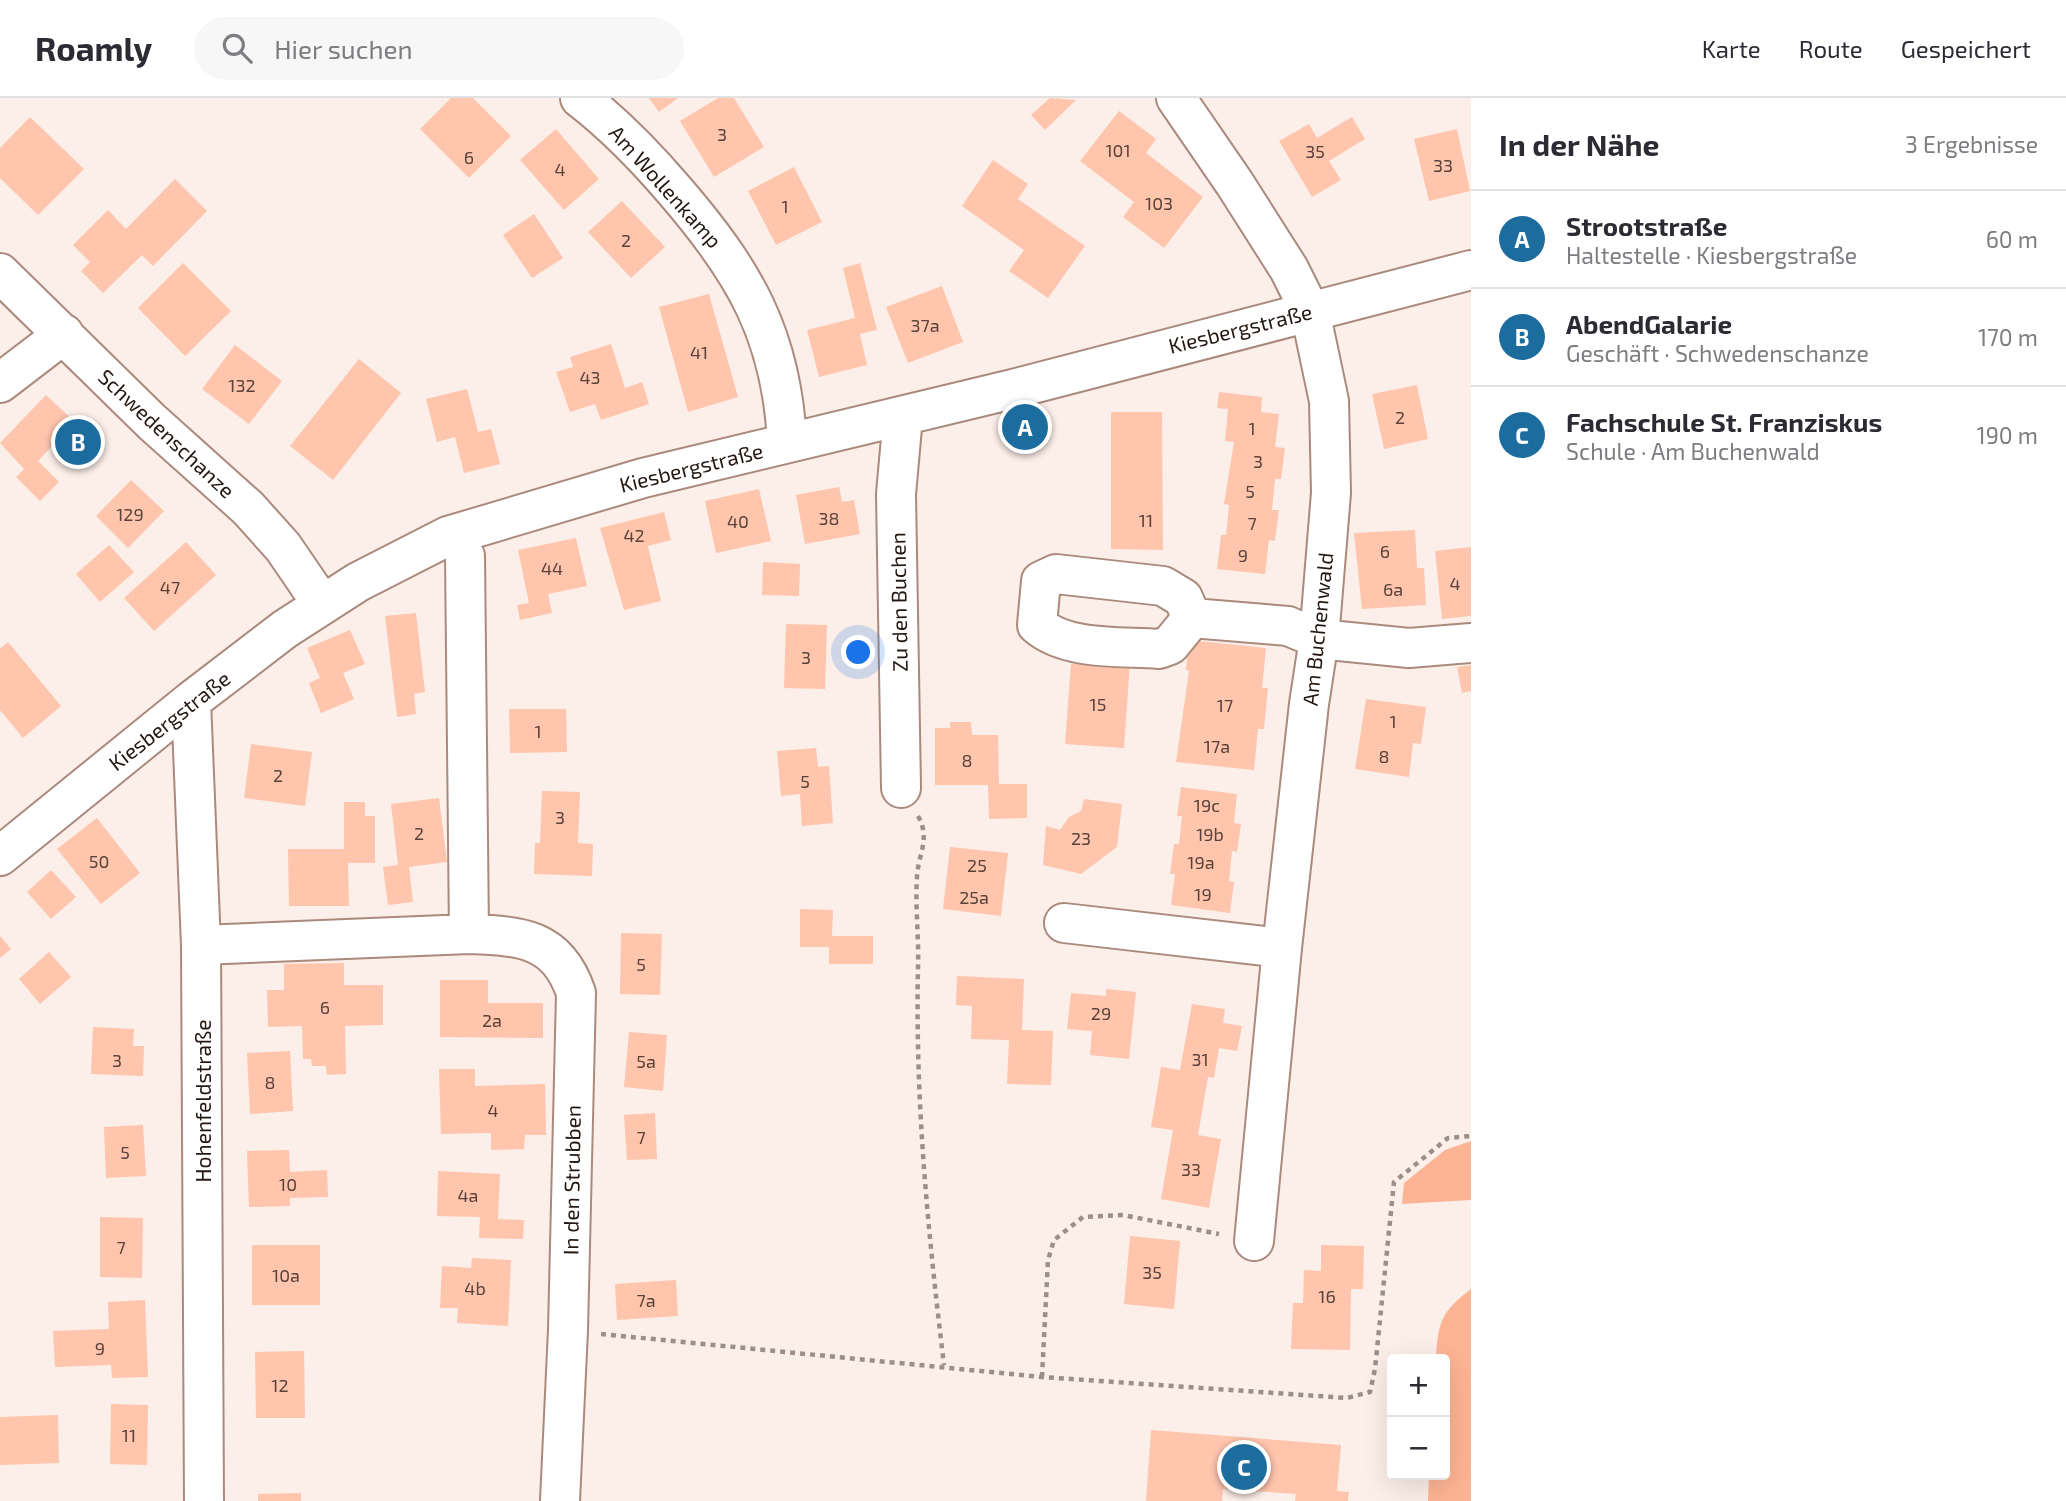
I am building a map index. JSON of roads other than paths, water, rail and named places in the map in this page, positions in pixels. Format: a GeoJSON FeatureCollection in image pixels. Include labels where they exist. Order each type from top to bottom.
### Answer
{"type":"FeatureCollection","features":[{"type":"Feature","properties":{"kind":"street","name":"Am Wollenkamp"},"geometry":{"type":"LineString","coordinates":[[580,98],[652,164],[717,239],[748,290],[768,334],[785,397],[787,443]]}},
{"type":"Feature","properties":{"kind":"street","name":"Am Buchenwald"},"geometry":{"type":"LineString","coordinates":[[1176,98],[1236,184],[1289,268],[1310,311],[1329,401],[1332,455],[1319,639],[1309,704],[1282,947],[1254,1241]]}},
{"type":"Feature","properties":{"kind":"street","name":"Kiesbergstraße"},"geometry":{"type":"LineString","coordinates":[[0,856],[191,701],[322,604],[427,544],[476,525],[643,478],[903,415],[1471,270]]}},
{"type":"Feature","properties":{"kind":"street","name":"Schwedenschanze"},"geometry":{"type":"LineString","coordinates":[[0,273],[248,508],[283,547],[322,604]]}},
{"type":"Feature","properties":{"kind":"street"},"geometry":{"type":"LineString","coordinates":[[0,383],[64,334]]}},
{"type":"Feature","properties":{"kind":"street","name":"Zu den Buchen"},"geometry":{"type":"LineString","coordinates":[[901,788],[895,494],[903,415]]}},
{"type":"Feature","properties":{"kind":"street"},"geometry":{"type":"LineString","coordinates":[[465,556],[469,934]]}},
{"type":"Feature","properties":{"kind":"street"},"geometry":{"type":"LineString","coordinates":[[1192,618],[1288,626],[1319,639],[1409,648],[1471,643]]}},
{"type":"Feature","properties":{"kind":"street","name":"Hohenfeldstraße"},"geometry":{"type":"LineString","coordinates":[[191,701],[201,945],[204,1501]]}},
{"type":"Feature","properties":{"kind":"street"},"geometry":{"type":"LineString","coordinates":[[1064,923],[1282,947]]}},
{"type":"Feature","properties":{"kind":"street","name":"In den Strubben"},"geometry":{"type":"LineString","coordinates":[[201,945],[469,934],[512,936],[538,943],[558,959],[576,993],[568,1330],[560,1501]]}},
{"type":"Feature","properties":{"kind":"place","name":"Strootstraße"},"geometry":{"type":"Point","coordinates":[1025,427]}},
{"type":"Feature","properties":{"kind":"place","name":"AbendGalarie"},"geometry":{"type":"Point","coordinates":[78,442]}},
{"type":"Feature","properties":{"kind":"place","name":"Fachschule St. Franziskus"},"geometry":{"type":"Point","coordinates":[1244,1467]}}]}
